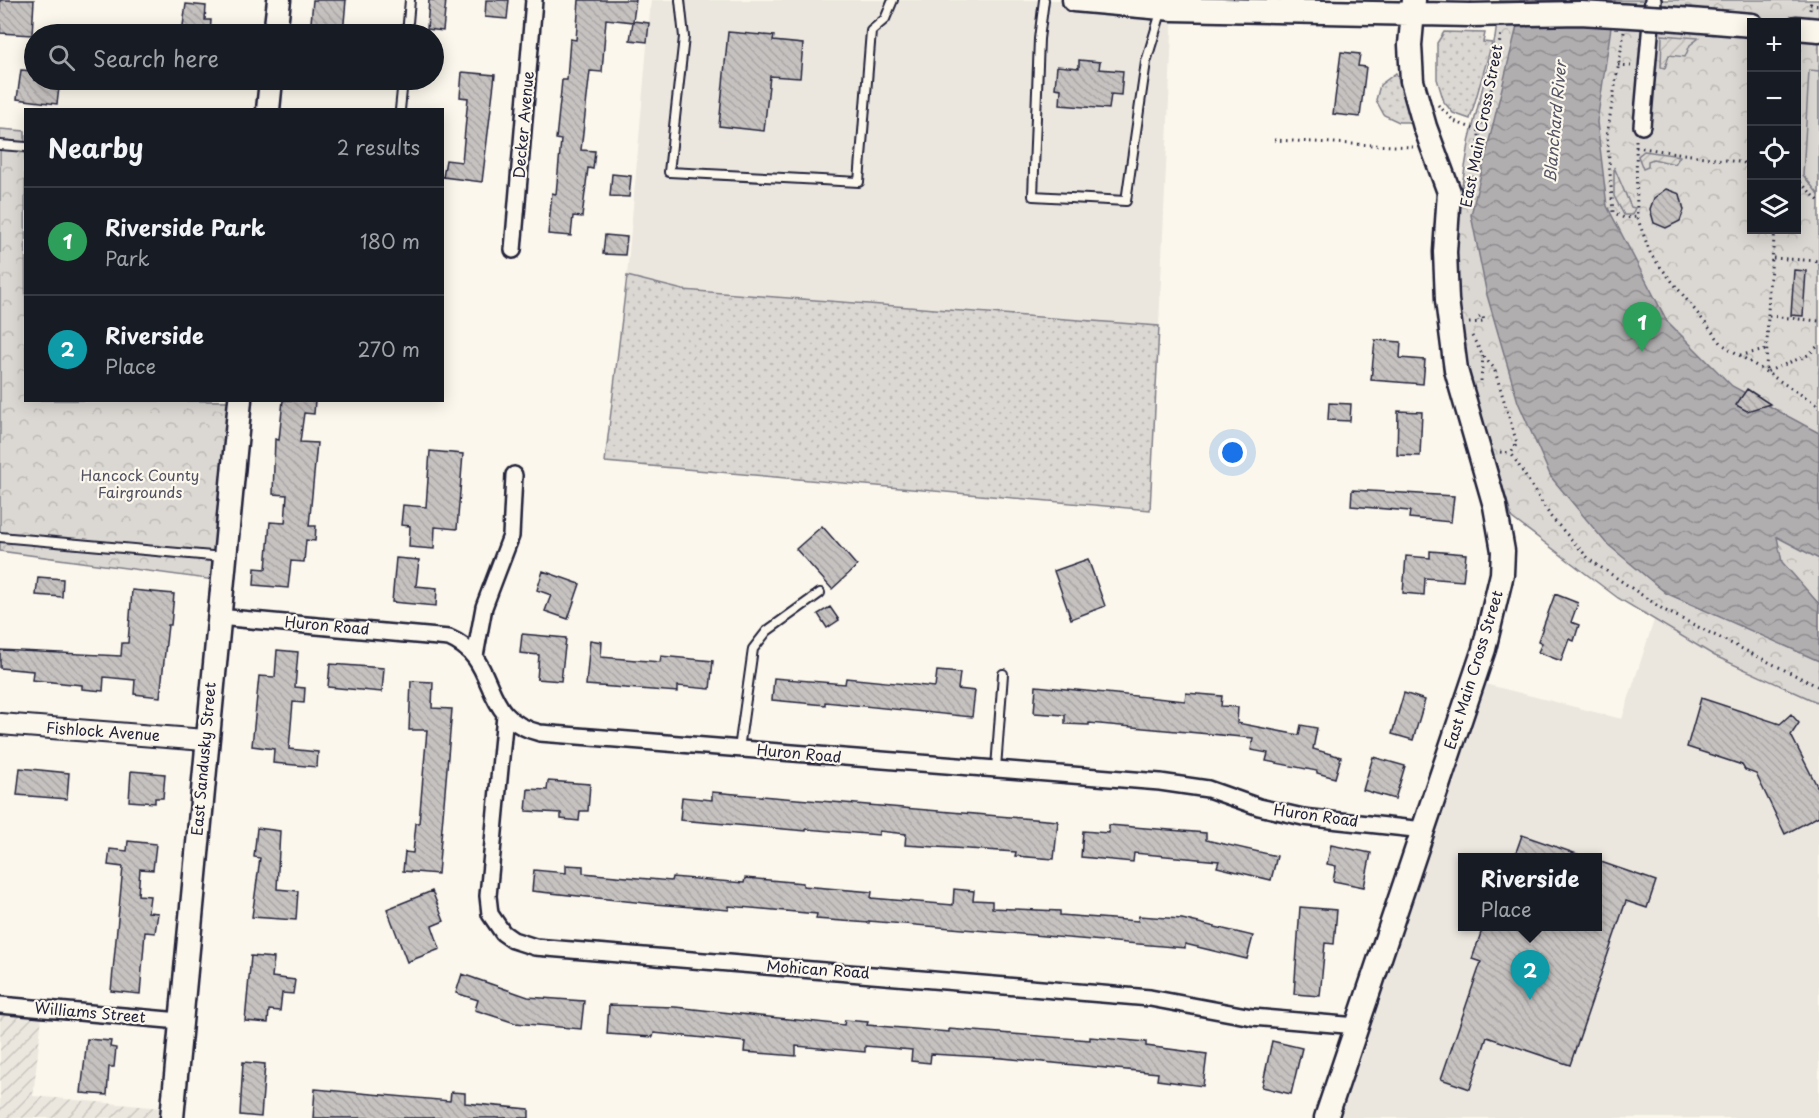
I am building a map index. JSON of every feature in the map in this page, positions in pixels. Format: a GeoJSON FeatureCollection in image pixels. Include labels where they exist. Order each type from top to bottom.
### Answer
{"type":"FeatureCollection","features":[{"type":"Feature","properties":{"kind":"main road"},"geometry":{"type":"LineString","coordinates":[[276,24],[279,0]]}},
{"type":"Feature","properties":{"kind":"main road"},"geometry":{"type":"LineString","coordinates":[[1074,0],[1163,4],[1413,8],[1470,15],[1660,9],[1747,24]]}},
{"type":"Feature","properties":{"kind":"main road","name":"East Main Cross Street"},"geometry":{"type":"LineString","coordinates":[[1326,1118],[1494,617],[1502,574],[1503,551],[1495,506],[1456,370],[1445,252],[1449,192],[1425,127],[1412,81],[1410,45],[1413,8]]}},
{"type":"Feature","properties":{"kind":"main road"},"geometry":{"type":"LineString","coordinates":[[268,108],[270,90]]}},
{"type":"Feature","properties":{"kind":"main road","name":"East Sandusky Street"},"geometry":{"type":"LineString","coordinates":[[171,1118],[205,740],[240,402]]}},
{"type":"Feature","properties":{"kind":"street","name":"Decker Avenue"},"geometry":{"type":"LineString","coordinates":[[513,250],[534,0]]}},
{"type":"Feature","properties":{"kind":"street"},"geometry":{"type":"LineString","coordinates":[[1642,126],[1660,9]]}},
{"type":"Feature","properties":{"kind":"street"},"geometry":{"type":"LineString","coordinates":[[505,716],[475,656],[484,607],[511,536],[514,475]]}},
{"type":"Feature","properties":{"kind":"street","name":"Huron Road"},"geometry":{"type":"LineString","coordinates":[[218,617],[426,634],[459,642],[475,656]]}},
{"type":"Feature","properties":{"kind":"street","name":"Huron Road"},"geometry":{"type":"LineString","coordinates":[[505,716],[518,726],[540,733],[996,768],[1208,789],[1259,807],[1303,817],[1424,830]]}},
{"type":"Feature","properties":{"kind":"street","name":"Mohican Road"},"geometry":{"type":"LineString","coordinates":[[505,716],[488,896],[494,923],[508,936],[525,944],[640,957],[886,975],[1150,999],[1240,1015],[1357,1026]]}},
{"type":"Feature","properties":{"kind":"street","name":"Fishlock Avenue"},"geometry":{"type":"LineString","coordinates":[[0,724],[205,740]]}},
{"type":"Feature","properties":{"kind":"street","name":"Williams Street"},"geometry":{"type":"LineString","coordinates":[[0,1005],[180,1021]]}},
{"type":"Feature","properties":{"kind":"lane"},"geometry":{"type":"LineString","coordinates":[[408,24],[410,0]]}},
{"type":"Feature","properties":{"kind":"lane"},"geometry":{"type":"LineString","coordinates":[[680,0],[684,37],[669,172],[859,182],[871,31],[885,18],[893,0]]}},
{"type":"Feature","properties":{"kind":"lane"},"geometry":{"type":"LineString","coordinates":[[1044,0],[1039,39],[1033,196],[1126,201],[1146,62],[1163,4]]}},
{"type":"Feature","properties":{"kind":"lane"},"geometry":{"type":"LineString","coordinates":[[400,108],[402,90]]}},
{"type":"Feature","properties":{"kind":"lane"},"geometry":{"type":"LineString","coordinates":[[0,145],[24,147]]}},
{"type":"Feature","properties":{"kind":"lane"},"geometry":{"type":"LineString","coordinates":[[0,537],[224,558]]}},
{"type":"Feature","properties":{"kind":"lane"},"geometry":{"type":"LineString","coordinates":[[739,749],[753,649],[767,631],[820,593]]}},
{"type":"Feature","properties":{"kind":"lane"},"geometry":{"type":"LineString","coordinates":[[996,768],[1003,674]]}},
{"type":"Feature","properties":{"kind":"path"},"geometry":{"type":"LineString","coordinates":[[1810,4],[1819,5]]}},
{"type":"Feature","properties":{"kind":"path","name":"East Main Cross Street"},"geometry":{"type":"LineString","coordinates":[[1467,205],[1479,153],[1479,131],[1495,76],[1501,31]]}},
{"type":"Feature","properties":{"kind":"path"},"geometry":{"type":"LineString","coordinates":[[1624,31],[1607,134],[1609,175],[1613,212],[1624,218],[1637,217]]}},
{"type":"Feature","properties":{"kind":"path"},"geometry":{"type":"LineString","coordinates":[[1801,50],[1806,34]]}},
{"type":"Feature","properties":{"kind":"path"},"geometry":{"type":"LineString","coordinates":[[1438,104],[1454,121],[1479,131]]}},
{"type":"Feature","properties":{"kind":"path"},"geometry":{"type":"LineString","coordinates":[[1642,126],[1635,129],[1637,217],[1651,255],[1722,344],[1819,406]]}},
{"type":"Feature","properties":{"kind":"path"},"geometry":{"type":"LineString","coordinates":[[1274,140],[1418,147],[1433,145]]}},
{"type":"Feature","properties":{"kind":"path"},"geometry":{"type":"LineString","coordinates":[[1636,147],[1747,163]]}},
{"type":"Feature","properties":{"kind":"path"},"geometry":{"type":"LineString","coordinates":[[1799,180],[1819,201]]}},
{"type":"Feature","properties":{"kind":"path"},"geometry":{"type":"LineString","coordinates":[[1766,372],[1775,234]]}},
{"type":"Feature","properties":{"kind":"path"},"geometry":{"type":"LineString","coordinates":[[1773,258],[1819,261]]}},
{"type":"Feature","properties":{"kind":"path"},"geometry":{"type":"LineString","coordinates":[[1467,312],[1471,334],[1483,356],[1494,368],[1517,443],[1511,453]]}},
{"type":"Feature","properties":{"kind":"path"},"geometry":{"type":"LineString","coordinates":[[1769,316],[1819,321]]}},
{"type":"Feature","properties":{"kind":"path"},"geometry":{"type":"LineString","coordinates":[[1469,323],[1478,321]]}},
{"type":"Feature","properties":{"kind":"path"},"geometry":{"type":"LineString","coordinates":[[1766,372],[1808,355],[1819,345]]}},
{"type":"Feature","properties":{"kind":"path"},"geometry":{"type":"LineString","coordinates":[[1740,355],[1767,350]]}},
{"type":"Feature","properties":{"kind":"path"},"geometry":{"type":"LineString","coordinates":[[1481,381],[1483,356]]}},
{"type":"Feature","properties":{"kind":"path"},"geometry":{"type":"LineString","coordinates":[[1500,452],[1511,453]]}},
{"type":"Feature","properties":{"kind":"path"},"geometry":{"type":"LineString","coordinates":[[1511,453],[1551,517],[1590,560],[1664,610],[1819,687]]}},
{"type":"Feature","properties":{"kind":"shaded area"},"geometry":{"type":"Polygon","coordinates":[[[651,0],[1073,0],[1173,9],[1159,326],[683,290],[627,276],[651,0]]]}},
{"type":"Feature","properties":{"kind":"shaded area"},"geometry":{"type":"Polygon","coordinates":[[[1654,620],[1715,656],[1819,703],[1819,1118],[1326,1118],[1473,681],[1622,719],[1654,620]]]}},
{"type":"Feature","properties":{"kind":"shaded area"},"geometry":{"type":"Polygon","coordinates":[[[0,1005],[43,1008],[33,1096],[172,1109],[172,1118],[0,1118],[0,1005]]]}},
{"type":"Feature","properties":{"kind":"green space"},"geometry":{"type":"Polygon","coordinates":[[[1500,0],[1819,0],[1819,703],[1715,656],[1618,598],[1512,518],[1468,370],[1459,299],[1457,252],[1461,191],[1470,138],[1495,38],[1500,0]]]}},
{"type":"Feature","properties":{"kind":"green space"},"geometry":{"type":"Polygon","coordinates":[[[1444,32],[1485,33],[1483,42],[1492,43],[1470,119],[1453,113],[1444,102],[1437,79],[1437,43],[1444,32]]]}},
{"type":"Feature","properties":{"kind":"green space"},"geometry":{"type":"Polygon","coordinates":[[[1662,35],[1699,38],[1690,45],[1685,57],[1669,55],[1665,68],[1661,67],[1662,35]]]}},
{"type":"Feature","properties":{"kind":"green space"},"geometry":{"type":"Polygon","coordinates":[[[1809,70],[1819,71],[1819,195],[1803,175],[1809,70]]]}},
{"type":"Feature","properties":{"kind":"green space"},"geometry":{"type":"Polygon","coordinates":[[[1396,73],[1413,119],[1411,122],[1399,122],[1384,115],[1376,100],[1380,85],[1396,73]]]}},
{"type":"Feature","properties":{"kind":"green space","name":"Hancock County Fairgrounds"},"geometry":{"type":"Polygon","coordinates":[[[0,129],[24,131],[24,402],[239,402],[222,581],[0,551],[0,129]]]}},
{"type":"Feature","properties":{"kind":"green space"},"geometry":{"type":"Polygon","coordinates":[[[1644,151],[1680,156],[1675,164],[1653,159],[1648,161],[1648,167],[1643,169],[1638,156],[1644,151]]]}},
{"type":"Feature","properties":{"kind":"green space"},"geometry":{"type":"Polygon","coordinates":[[[1614,167],[1631,207],[1635,208],[1632,215],[1624,215],[1614,196],[1614,167]]]}},
{"type":"Feature","properties":{"kind":"green space"},"geometry":{"type":"Polygon","coordinates":[[[627,276],[683,290],[1159,326],[1150,510],[605,462],[627,276]]]}},
{"type":"Feature","properties":{"kind":"water","name":"Blanchard River"},"geometry":{"type":"Polygon","coordinates":[[[1520,0],[1615,0],[1597,122],[1607,206],[1667,321],[1732,386],[1819,433],[1819,559],[1777,537],[1782,562],[1819,604],[1819,661],[1666,593],[1606,543],[1551,477],[1518,402],[1487,295],[1471,215],[1519,18],[1520,0]]]}},
{"type":"Feature","properties":{"kind":"building"},"geometry":{"type":"Polygon","coordinates":[[[0,0],[34,0],[33,24],[24,24],[24,34],[0,33],[0,0]]]}},
{"type":"Feature","properties":{"kind":"building"},"geometry":{"type":"Polygon","coordinates":[[[313,0],[346,0],[344,24],[311,24],[313,0]]]}},
{"type":"Feature","properties":{"kind":"building"},"geometry":{"type":"Polygon","coordinates":[[[429,0],[446,0],[444,24],[427,24],[429,0]]]}},
{"type":"Feature","properties":{"kind":"building"},"geometry":{"type":"Polygon","coordinates":[[[486,0],[509,0],[507,19],[485,17],[486,0]]]}},
{"type":"Feature","properties":{"kind":"building"},"geometry":{"type":"Polygon","coordinates":[[[579,0],[636,0],[633,21],[649,23],[647,42],[630,40],[633,22],[606,19],[602,72],[590,71],[581,150],[595,151],[593,169],[588,168],[582,217],[573,216],[571,236],[548,234],[552,193],[556,194],[561,140],[556,139],[562,80],[567,80],[570,39],[576,40],[579,0]]]}},
{"type":"Feature","properties":{"kind":"building"},"geometry":{"type":"Polygon","coordinates":[[[186,4],[206,6],[205,20],[211,20],[211,24],[183,24],[186,4]]]}},
{"type":"Feature","properties":{"kind":"building"},"geometry":{"type":"Polygon","coordinates":[[[728,32],[774,36],[773,41],[803,44],[800,78],[770,76],[764,131],[719,126],[728,32]]]}},
{"type":"Feature","properties":{"kind":"building"},"geometry":{"type":"Polygon","coordinates":[[[1341,52],[1360,54],[1358,66],[1366,67],[1360,117],[1333,114],[1341,52]]]}},
{"type":"Feature","properties":{"kind":"building"},"geometry":{"type":"Polygon","coordinates":[[[1079,60],[1100,62],[1099,69],[1123,71],[1121,95],[1111,94],[1109,109],[1060,105],[1061,89],[1055,88],[1057,66],[1079,68],[1079,60]]]}},
{"type":"Feature","properties":{"kind":"building"},"geometry":{"type":"Polygon","coordinates":[[[21,70],[24,70],[24,90],[59,90],[57,104],[17,99],[21,70]]]}},
{"type":"Feature","properties":{"kind":"building"},"geometry":{"type":"Polygon","coordinates":[[[462,72],[495,75],[482,182],[444,177],[446,160],[462,162],[468,98],[460,97],[462,72]]]}},
{"type":"Feature","properties":{"kind":"building"},"geometry":{"type":"Polygon","coordinates":[[[612,174],[631,176],[629,197],[610,196],[612,174]]]}},
{"type":"Feature","properties":{"kind":"building"},"geometry":{"type":"Polygon","coordinates":[[[1666,189],[1680,194],[1684,210],[1680,221],[1666,228],[1654,223],[1650,209],[1654,198],[1666,189]]]}},
{"type":"Feature","properties":{"kind":"building"},"geometry":{"type":"Polygon","coordinates":[[[605,235],[627,237],[625,255],[603,254],[605,235]]]}},
{"type":"Feature","properties":{"kind":"building"},"geometry":{"type":"Polygon","coordinates":[[[1794,270],[1806,271],[1803,316],[1791,315],[1794,270]]]}},
{"type":"Feature","properties":{"kind":"building"},"geometry":{"type":"Polygon","coordinates":[[[1375,340],[1401,342],[1400,358],[1425,360],[1423,384],[1371,380],[1375,340]]]}},
{"type":"Feature","properties":{"kind":"building"},"geometry":{"type":"Polygon","coordinates":[[[1747,389],[1770,404],[1747,411],[1736,405],[1747,389]]]}},
{"type":"Feature","properties":{"kind":"building"},"geometry":{"type":"Polygon","coordinates":[[[283,402],[315,402],[314,414],[304,413],[300,442],[317,443],[309,526],[316,526],[315,541],[306,540],[304,562],[291,561],[288,588],[254,585],[255,568],[266,569],[270,522],[285,523],[287,495],[273,494],[275,439],[279,440],[283,402]]]}},
{"type":"Feature","properties":{"kind":"building"},"geometry":{"type":"Polygon","coordinates":[[[1329,403],[1351,404],[1350,421],[1328,420],[1329,403]]]}},
{"type":"Feature","properties":{"kind":"building"},"geometry":{"type":"Polygon","coordinates":[[[1398,411],[1422,412],[1420,456],[1397,455],[1398,411]]]}},
{"type":"Feature","properties":{"kind":"building"},"geometry":{"type":"Polygon","coordinates":[[[430,451],[463,454],[457,529],[435,527],[434,549],[409,547],[410,526],[401,525],[403,505],[426,507],[430,451]]]}},
{"type":"Feature","properties":{"kind":"building"},"geometry":{"type":"Polygon","coordinates":[[[1352,490],[1454,496],[1451,522],[1409,518],[1410,511],[1351,506],[1352,490]]]}},
{"type":"Feature","properties":{"kind":"building"},"geometry":{"type":"Polygon","coordinates":[[[822,526],[857,566],[832,589],[796,549],[822,526]]]}},
{"type":"Feature","properties":{"kind":"building"},"geometry":{"type":"Polygon","coordinates":[[[1430,551],[1466,554],[1463,581],[1425,578],[1424,595],[1403,593],[1406,556],[1430,558],[1430,551]]]}},
{"type":"Feature","properties":{"kind":"building"},"geometry":{"type":"Polygon","coordinates":[[[396,558],[419,560],[416,586],[437,588],[436,606],[392,602],[396,558]]]}},
{"type":"Feature","properties":{"kind":"building"},"geometry":{"type":"Polygon","coordinates":[[[1088,559],[1105,606],[1071,619],[1054,571],[1088,559]]]}},
{"type":"Feature","properties":{"kind":"building"},"geometry":{"type":"Polygon","coordinates":[[[543,571],[580,584],[568,619],[545,611],[551,595],[537,590],[543,571]]]}},
{"type":"Feature","properties":{"kind":"building"},"geometry":{"type":"Polygon","coordinates":[[[38,577],[63,579],[62,597],[36,595],[38,577]]]}},
{"type":"Feature","properties":{"kind":"building"},"geometry":{"type":"Polygon","coordinates":[[[132,590],[174,594],[160,697],[134,694],[135,680],[104,677],[103,691],[82,689],[82,685],[32,680],[33,671],[0,668],[0,650],[121,656],[122,643],[128,643],[132,590]]]}},
{"type":"Feature","properties":{"kind":"building"},"geometry":{"type":"Polygon","coordinates":[[[1555,594],[1578,603],[1571,622],[1579,625],[1574,641],[1569,639],[1561,661],[1538,652],[1542,643],[1538,641],[1555,594]]]}},
{"type":"Feature","properties":{"kind":"building"},"geometry":{"type":"Polygon","coordinates":[[[830,607],[839,620],[827,628],[818,614],[830,607]]]}},
{"type":"Feature","properties":{"kind":"building"},"geometry":{"type":"Polygon","coordinates":[[[522,634],[566,638],[561,681],[537,679],[539,655],[520,653],[522,634]]]}},
{"type":"Feature","properties":{"kind":"building"},"geometry":{"type":"Polygon","coordinates":[[[590,640],[602,642],[601,657],[660,662],[661,656],[713,661],[710,689],[678,686],[678,692],[586,685],[590,640]]]}},
{"type":"Feature","properties":{"kind":"building"},"geometry":{"type":"Polygon","coordinates":[[[277,650],[298,652],[295,687],[305,688],[304,703],[293,702],[289,749],[318,752],[317,767],[273,763],[274,749],[252,746],[259,676],[275,677],[277,650]]]}},
{"type":"Feature","properties":{"kind":"building"},"geometry":{"type":"Polygon","coordinates":[[[330,664],[384,668],[382,692],[328,687],[330,664]]]}},
{"type":"Feature","properties":{"kind":"building"},"geometry":{"type":"Polygon","coordinates":[[[937,671],[960,673],[958,689],[975,691],[972,717],[825,702],[825,705],[772,700],[774,678],[845,684],[846,678],[935,687],[937,671]]]}},
{"type":"Feature","properties":{"kind":"building"},"geometry":{"type":"Polygon","coordinates":[[[411,681],[433,682],[432,708],[452,709],[438,874],[403,871],[405,852],[413,853],[416,823],[419,823],[427,730],[409,730],[411,681]]]}},
{"type":"Feature","properties":{"kind":"building"},"geometry":{"type":"Polygon","coordinates":[[[1036,686],[1185,701],[1186,693],[1222,696],[1221,706],[1238,707],[1237,723],[1299,735],[1301,725],[1317,728],[1313,749],[1341,757],[1335,778],[1317,773],[1317,771],[1266,761],[1268,753],[1251,750],[1253,738],[1089,723],[1089,725],[1065,724],[1065,715],[1034,713],[1036,686]]]}},
{"type":"Feature","properties":{"kind":"building"},"geometry":{"type":"Polygon","coordinates":[[[1404,693],[1425,700],[1413,740],[1392,734],[1404,693]]]}},
{"type":"Feature","properties":{"kind":"building"},"geometry":{"type":"Polygon","coordinates":[[[1701,698],[1780,724],[1791,714],[1799,723],[1791,735],[1819,790],[1819,816],[1785,834],[1756,774],[1745,770],[1742,765],[1687,747],[1701,698]]]}},
{"type":"Feature","properties":{"kind":"building"},"geometry":{"type":"Polygon","coordinates":[[[1373,757],[1405,766],[1395,799],[1363,790],[1373,757]]]}},
{"type":"Feature","properties":{"kind":"building"},"geometry":{"type":"Polygon","coordinates":[[[20,768],[69,773],[67,799],[17,795],[20,768]]]}},
{"type":"Feature","properties":{"kind":"building"},"geometry":{"type":"Polygon","coordinates":[[[131,771],[165,774],[163,798],[155,798],[155,803],[129,801],[131,771]]]}},
{"type":"Feature","properties":{"kind":"building"},"geometry":{"type":"Polygon","coordinates":[[[548,781],[590,784],[588,811],[580,811],[579,821],[561,819],[561,813],[526,811],[528,789],[547,790],[548,781]]]}},
{"type":"Feature","properties":{"kind":"building"},"geometry":{"type":"Polygon","coordinates":[[[712,792],[1058,821],[1054,859],[1015,856],[1016,852],[905,845],[906,834],[879,831],[879,835],[806,829],[806,831],[680,820],[682,797],[712,800],[712,792]]]}},
{"type":"Feature","properties":{"kind":"building"},"geometry":{"type":"Polygon","coordinates":[[[1109,825],[1206,833],[1206,840],[1277,856],[1271,880],[1217,867],[1219,861],[1134,853],[1133,862],[1081,857],[1083,831],[1109,833],[1109,825]]]}},
{"type":"Feature","properties":{"kind":"building"},"geometry":{"type":"Polygon","coordinates":[[[257,828],[280,831],[277,889],[298,891],[296,920],[252,917],[260,858],[254,857],[257,828]]]}},
{"type":"Feature","properties":{"kind":"building"},"geometry":{"type":"Polygon","coordinates":[[[1522,835],[1574,853],[1516,853],[1522,835]]]}},
{"type":"Feature","properties":{"kind":"building"},"geometry":{"type":"Polygon","coordinates":[[[128,841],[156,844],[153,870],[140,869],[138,895],[150,896],[148,912],[158,913],[155,933],[145,932],[140,994],[111,991],[123,867],[108,865],[110,849],[127,851],[128,841]]]}},
{"type":"Feature","properties":{"kind":"building"},"geometry":{"type":"Polygon","coordinates":[[[1331,845],[1371,853],[1364,887],[1333,881],[1336,866],[1327,864],[1331,845]]]}},
{"type":"Feature","properties":{"kind":"building"},"geometry":{"type":"Polygon","coordinates":[[[1602,862],[1656,881],[1647,908],[1626,901],[1570,1065],[1487,1037],[1470,1089],[1441,1079],[1481,962],[1472,959],[1482,931],[1602,931],[1602,862]]]}},
{"type":"Feature","properties":{"kind":"building"},"geometry":{"type":"Polygon","coordinates":[[[566,865],[583,866],[583,873],[671,881],[672,877],[744,883],[745,878],[803,883],[803,886],[872,892],[871,898],[953,905],[954,889],[974,891],[973,900],[992,901],[992,908],[1060,911],[1060,915],[1138,921],[1139,916],[1182,919],[1253,936],[1247,959],[1185,944],[1185,948],[869,921],[869,923],[816,919],[817,914],[729,906],[729,910],[654,904],[532,891],[534,870],[566,873],[566,865]]]}},
{"type":"Feature","properties":{"kind":"building"},"geometry":{"type":"Polygon","coordinates":[[[432,891],[444,921],[432,926],[440,949],[407,962],[387,909],[432,891]]]}},
{"type":"Feature","properties":{"kind":"building"},"geometry":{"type":"Polygon","coordinates":[[[1300,907],[1337,910],[1334,944],[1325,943],[1320,996],[1294,994],[1300,907]]]}},
{"type":"Feature","properties":{"kind":"building"},"geometry":{"type":"Polygon","coordinates":[[[251,956],[274,958],[272,977],[295,980],[293,994],[282,993],[280,1011],[269,1010],[268,1023],[245,1021],[251,956]]]}},
{"type":"Feature","properties":{"kind":"building"},"geometry":{"type":"Polygon","coordinates":[[[462,974],[528,997],[584,1001],[581,1029],[515,1023],[475,1010],[478,1000],[456,993],[462,974]]]}},
{"type":"Feature","properties":{"kind":"building"},"geometry":{"type":"Polygon","coordinates":[[[609,1005],[675,1007],[844,1025],[845,1020],[868,1022],[867,1025],[949,1032],[949,1029],[1090,1040],[1090,1037],[1146,1042],[1146,1046],[1207,1054],[1203,1086],[1157,1080],[1158,1073],[1002,1058],[931,1054],[930,1063],[911,1061],[912,1050],[865,1046],[865,1052],[796,1046],[796,1056],[744,1052],[745,1042],[654,1033],[653,1037],[607,1034],[609,1005]]]}},
{"type":"Feature","properties":{"kind":"building"},"geometry":{"type":"Polygon","coordinates":[[[87,1039],[111,1041],[110,1047],[116,1048],[114,1067],[109,1067],[107,1095],[81,1093],[87,1039]]]}},
{"type":"Feature","properties":{"kind":"building"},"geometry":{"type":"Polygon","coordinates":[[[1272,1041],[1302,1048],[1291,1094],[1262,1087],[1272,1041]]]}},
{"type":"Feature","properties":{"kind":"building"},"geometry":{"type":"Polygon","coordinates":[[[243,1062],[265,1064],[261,1117],[240,1115],[243,1062]]]}},
{"type":"Feature","properties":{"kind":"building"},"geometry":{"type":"Polygon","coordinates":[[[315,1089],[450,1101],[451,1092],[465,1093],[465,1103],[529,1109],[529,1118],[313,1118],[315,1089]]]}},
{"type":"Feature","properties":{"kind":"place","name":"Riverside Park"},"geometry":{"type":"Point","coordinates":[1642,352]}},
{"type":"Feature","properties":{"kind":"place","name":"Riverside"},"geometry":{"type":"Point","coordinates":[1530,1000]}}]}
